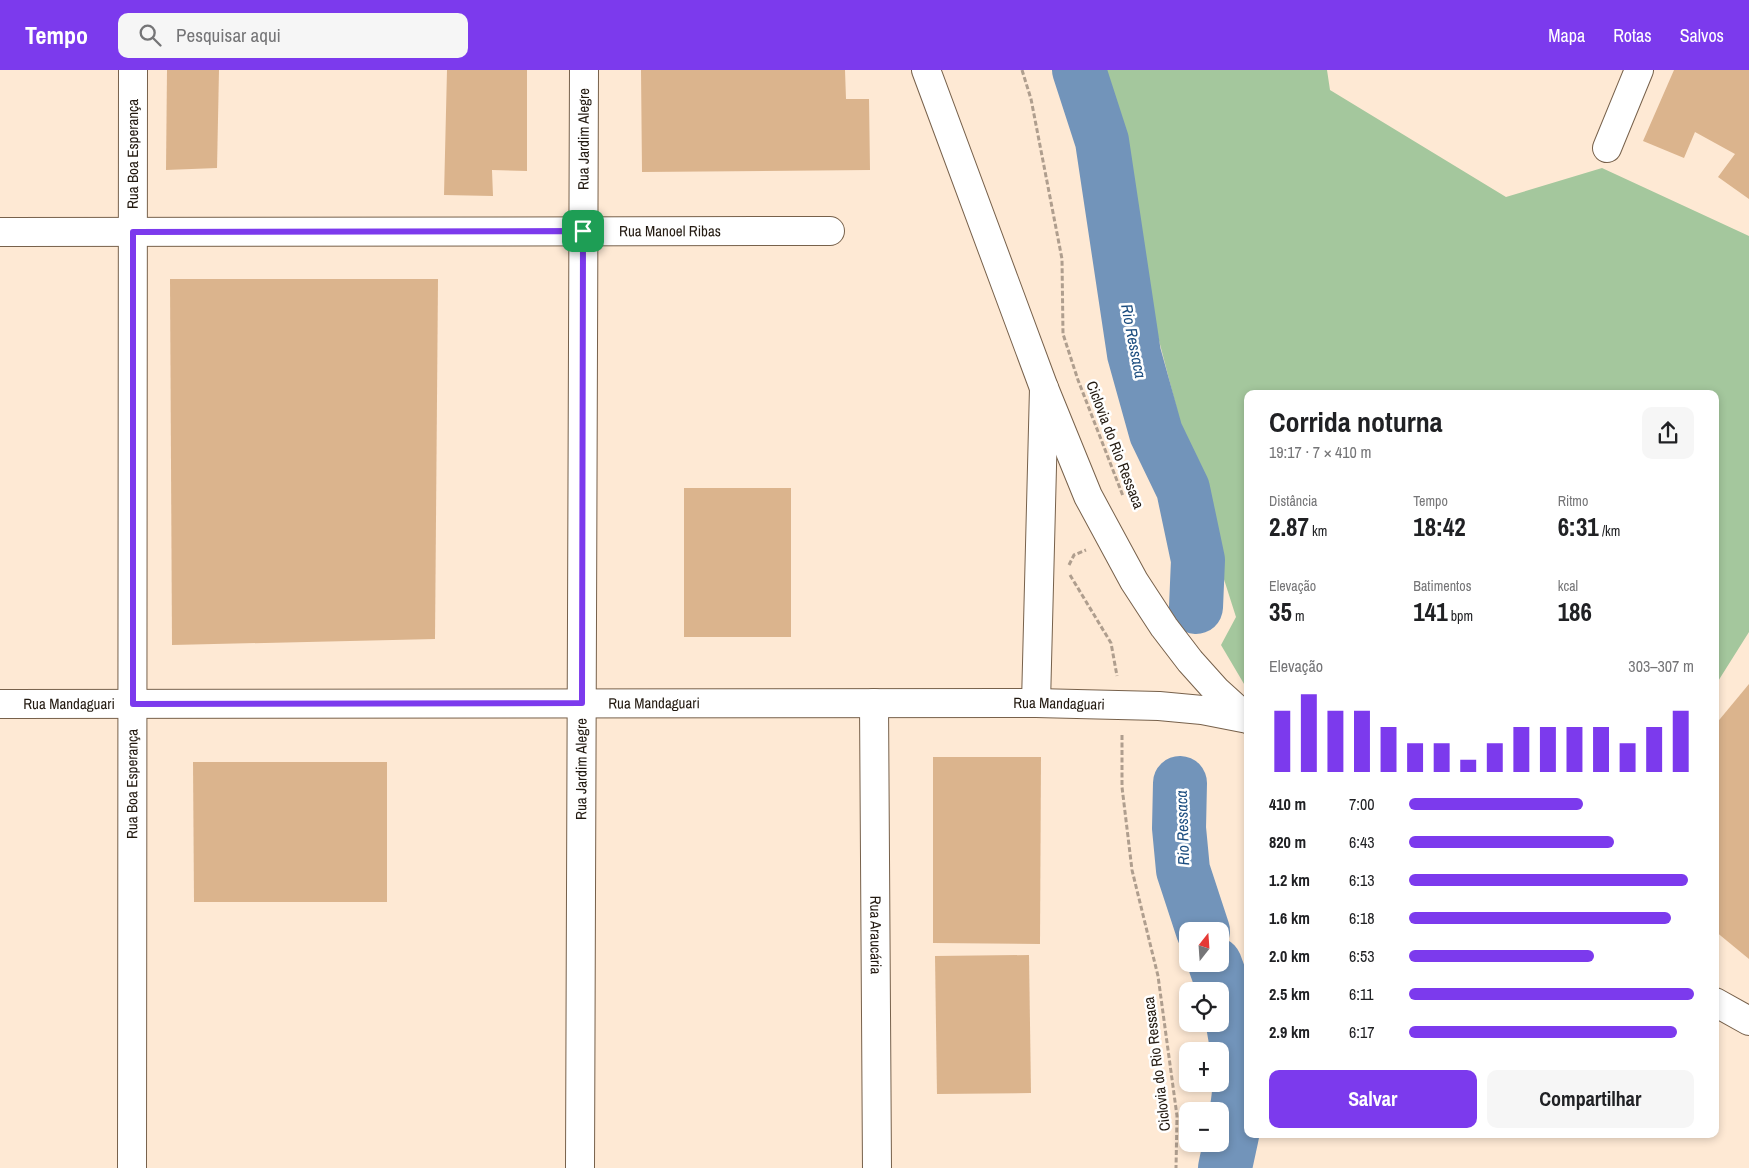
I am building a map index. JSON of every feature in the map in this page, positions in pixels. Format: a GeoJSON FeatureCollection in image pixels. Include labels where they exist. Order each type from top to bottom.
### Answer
{"type":"FeatureCollection","features":[{"type":"Feature","properties":{"kind":"street","name":"Rua Boa Esperança"},"geometry":{"type":"LineString","coordinates":[[132,1168],[134,70]]}},
{"type":"Feature","properties":{"kind":"street","name":"Rua Jardim Alegre"},"geometry":{"type":"LineString","coordinates":[[580,1168],[584,70]]}},
{"type":"Feature","properties":{"kind":"street"},"geometry":{"type":"LineString","coordinates":[[926,70],[1044,388],[1088,496],[1111,541],[1164,627],[1216,690],[1244,715]]}},
{"type":"Feature","properties":{"kind":"street"},"geometry":{"type":"LineString","coordinates":[[1606,148],[1639,70]]}},
{"type":"Feature","properties":{"kind":"street","name":"Rua Manoel Ribas"},"geometry":{"type":"LineString","coordinates":[[0,232],[830,231]]}},
{"type":"Feature","properties":{"kind":"street"},"geometry":{"type":"LineString","coordinates":[[1036,703],[1044,388]]}},
{"type":"Feature","properties":{"kind":"street","name":"Rua Araucária"},"geometry":{"type":"LineString","coordinates":[[874,703],[876,1168]]}},
{"type":"Feature","properties":{"kind":"street","name":"Rua Mandaguari"},"geometry":{"type":"LineString","coordinates":[[0,704],[1036,703],[1122,704],[1193,710],[1244,718]]}},
{"type":"Feature","properties":{"kind":"street"},"geometry":{"type":"LineString","coordinates":[[1719,1004],[1749,1020]]}},
{"type":"Feature","properties":{"kind":"path","name":"Ciclovia do Rio Ressaca"},"geometry":{"type":"LineString","coordinates":[[1022,70],[1031,99],[1062,259],[1063,334],[1078,380],[1126,503]]}},
{"type":"Feature","properties":{"kind":"path","name":"Ciclovia do Rio Ressaca"},"geometry":{"type":"LineString","coordinates":[[1111,541],[1074,555],[1067,570],[1111,643],[1122,704],[1122,787],[1132,870],[1158,976],[1177,1116],[1176,1168]]}},
{"type":"Feature","properties":{"kind":"green space"},"geometry":{"type":"Polygon","coordinates":[[[1098,70],[1327,70],[1330,90],[1506,197],[1602,168],[1749,236],[1749,632],[1719,680],[1719,390],[1244,390],[1244,684],[1221,645],[1236,617],[1207,526],[1132,236],[1102,79],[1098,70]]]}},
{"type":"Feature","properties":{"kind":"building"},"geometry":{"type":"Polygon","coordinates":[[[167,70],[219,70],[217,168],[166,170],[167,70]]]}},
{"type":"Feature","properties":{"kind":"building"},"geometry":{"type":"Polygon","coordinates":[[[447,70],[527,70],[527,171],[492,170],[493,196],[444,195],[447,70]]]}},
{"type":"Feature","properties":{"kind":"building"},"geometry":{"type":"Polygon","coordinates":[[[641,70],[845,70],[846,99],[869,99],[870,170],[642,172],[641,70]]]}},
{"type":"Feature","properties":{"kind":"building"},"geometry":{"type":"Polygon","coordinates":[[[1674,70],[1749,70],[1749,199],[1718,177],[1735,154],[1695,132],[1684,158],[1643,141],[1674,70]]]}},
{"type":"Feature","properties":{"kind":"building"},"geometry":{"type":"Polygon","coordinates":[[[170,279],[438,279],[435,639],[172,645],[170,279]]]}},
{"type":"Feature","properties":{"kind":"building"},"geometry":{"type":"Polygon","coordinates":[[[684,488],[791,488],[791,637],[684,637],[684,488]]]}},
{"type":"Feature","properties":{"kind":"building"},"geometry":{"type":"Polygon","coordinates":[[[1749,684],[1749,959],[1719,934],[1719,720],[1749,684]]]}},
{"type":"Feature","properties":{"kind":"building"},"geometry":{"type":"Polygon","coordinates":[[[933,757],[1041,757],[1040,944],[933,943],[933,757]]]}},
{"type":"Feature","properties":{"kind":"building"},"geometry":{"type":"Polygon","coordinates":[[[193,762],[387,762],[387,902],[194,902],[193,762]]]}},
{"type":"Feature","properties":{"kind":"building"},"geometry":{"type":"Polygon","coordinates":[[[1029,955],[1031,1093],[937,1094],[935,956],[1029,955]]]}},
{"type":"Feature","properties":{"kind":"waterway","name":"Rio Ressaca"},"geometry":{"type":"LineString","coordinates":[[1079,70],[1102,141],[1134,354],[1156,433],[1183,489],[1198,560],[1196,607]]}},
{"type":"Feature","properties":{"kind":"waterway","name":"Rio Ressaca"},"geometry":{"type":"LineString","coordinates":[[1180,783],[1179,828],[1183,870],[1200,922]]}},
{"type":"Feature","properties":{"kind":"waterway","name":"Rio Ressaca"},"geometry":{"type":"LineString","coordinates":[[1218,972],[1230,1010],[1239,1076],[1237,1111],[1225,1168]]}},
{"type":"Feature","properties":{"kind":"route"},"geometry":{"type":"LineString","coordinates":[[583,231],[582,703],[133,704],[133,232],[583,231]]}}]}
